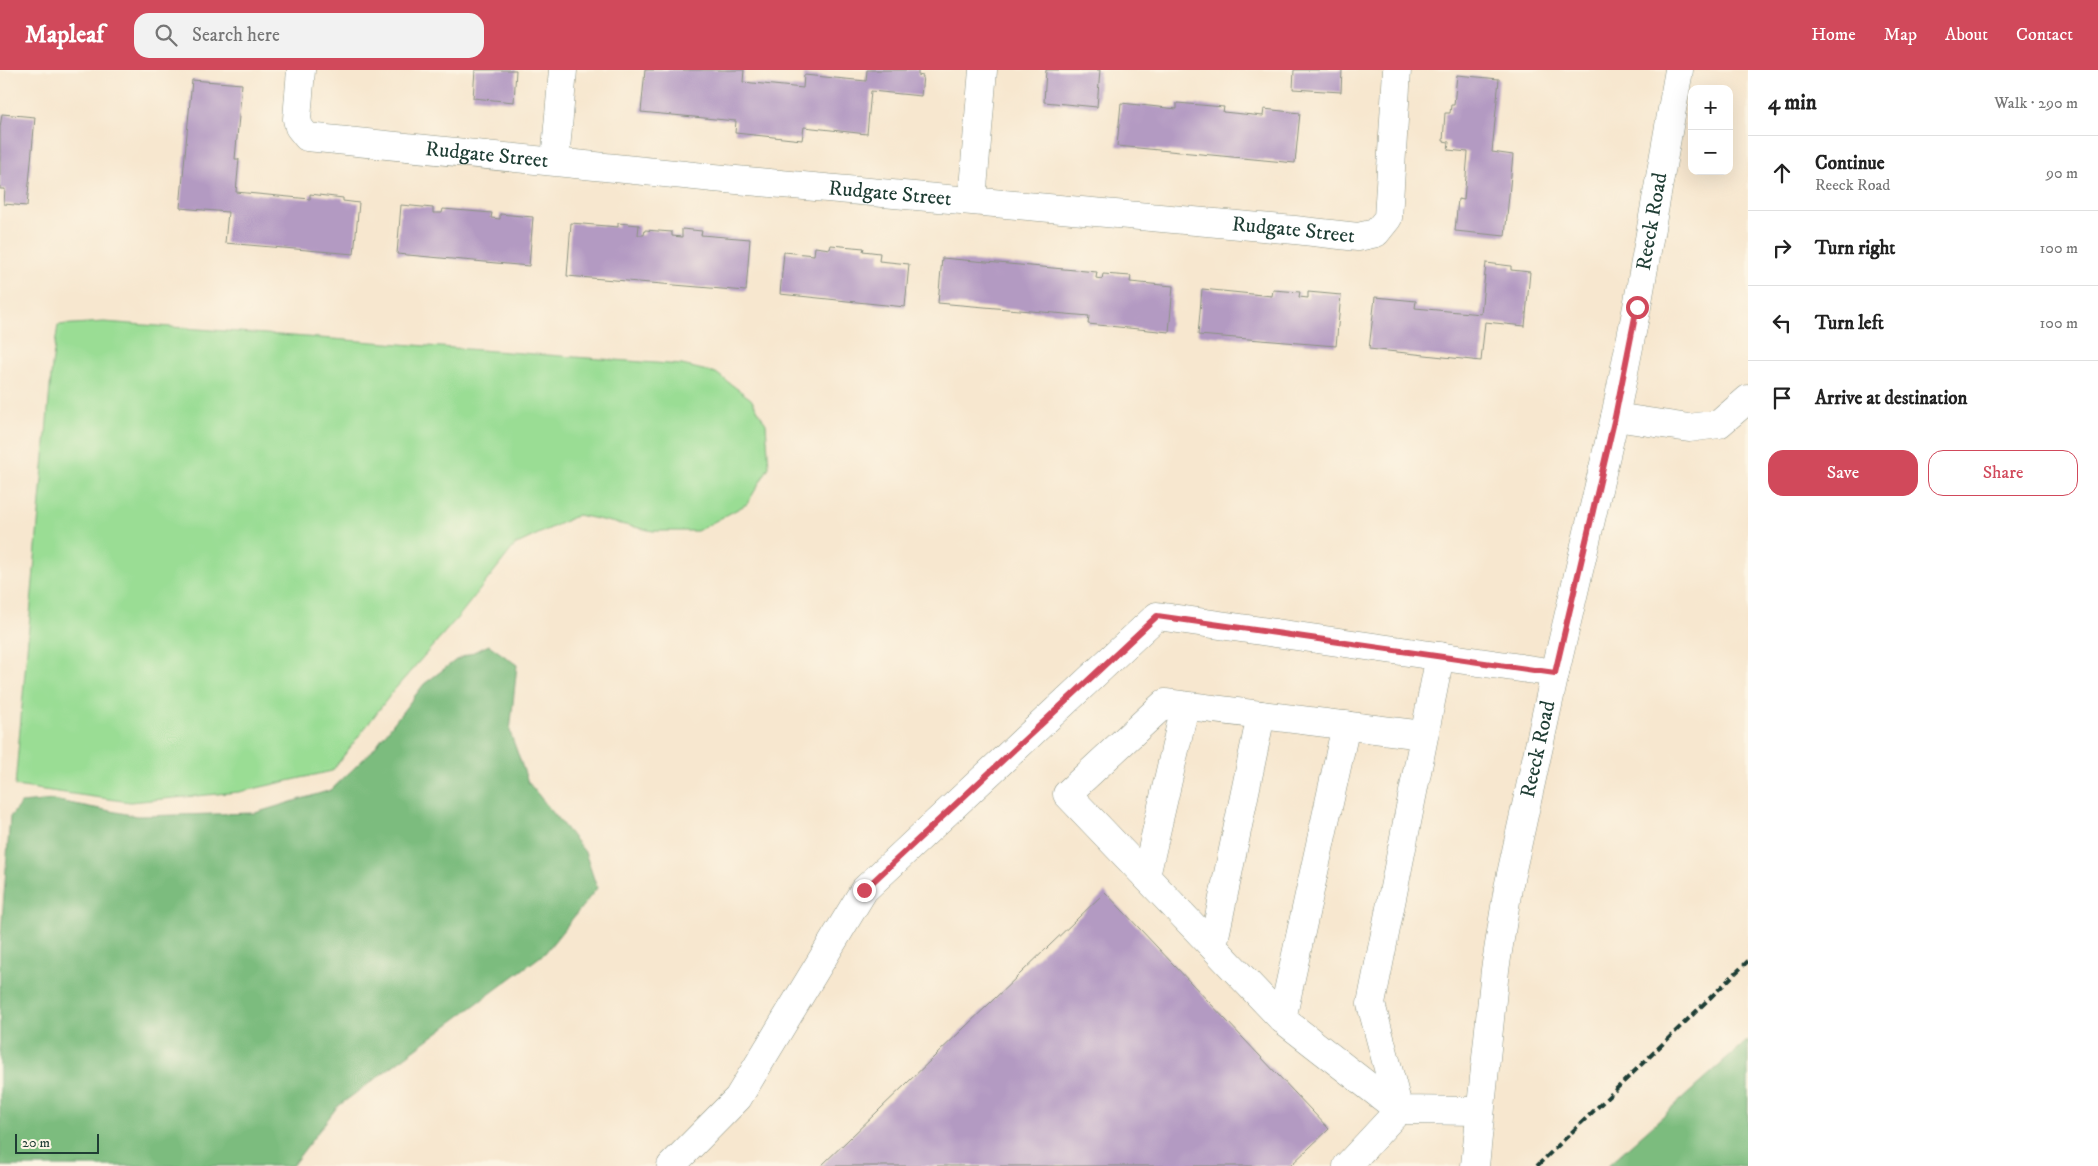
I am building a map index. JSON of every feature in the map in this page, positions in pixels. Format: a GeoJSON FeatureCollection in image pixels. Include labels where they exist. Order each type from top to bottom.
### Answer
{"type":"FeatureCollection","features":[{"type":"Feature","properties":{"kind":"street","name":"Rudgate Street"},"geometry":{"type":"LineString","coordinates":[[301,70],[298,119],[299,127],[307,137],[714,178],[972,200],[1358,237],[1376,232],[1388,218],[1397,70]]}},
{"type":"Feature","properties":{"kind":"street"},"geometry":{"type":"LineString","coordinates":[[555,161],[563,70]]}},
{"type":"Feature","properties":{"kind":"street"},"geometry":{"type":"LineString","coordinates":[[972,200],[983,70]]}},
{"type":"Feature","properties":{"kind":"street","name":"Reeck Road"},"geometry":{"type":"LineString","coordinates":[[1475,1166],[1495,970],[1508,888],[1555,673],[1615,417],[1637,307],[1679,70]]}},
{"type":"Feature","properties":{"kind":"street"},"geometry":{"type":"LineString","coordinates":[[1615,417],[1689,428],[1719,424],[1748,399]]}},
{"type":"Feature","properties":{"kind":"street"},"geometry":{"type":"LineString","coordinates":[[671,1166],[738,1098],[864,890],[1157,616],[1555,673]]}},
{"type":"Feature","properties":{"kind":"street"},"geometry":{"type":"LineString","coordinates":[[1398,1110],[1371,1004],[1440,656]]}},
{"type":"Feature","properties":{"kind":"street"},"geometry":{"type":"LineString","coordinates":[[1423,735],[1165,703],[1067,794],[1282,1019],[1398,1110],[1480,1111]]}},
{"type":"Feature","properties":{"kind":"street"},"geometry":{"type":"LineString","coordinates":[[1146,876],[1185,706]]}},
{"type":"Feature","properties":{"kind":"street"},"geometry":{"type":"LineString","coordinates":[[1213,946],[1261,715]]}},
{"type":"Feature","properties":{"kind":"street"},"geometry":{"type":"LineString","coordinates":[[1282,1019],[1346,726]]}},
{"type":"Feature","properties":{"kind":"street"},"geometry":{"type":"LineString","coordinates":[[1347,1166],[1398,1110]]}},
{"type":"Feature","properties":{"kind":"green space"},"geometry":{"type":"Polygon","coordinates":[[[104,322],[682,365],[716,373],[751,399],[766,424],[769,467],[747,504],[697,531],[653,531],[578,515],[515,545],[459,616],[395,689],[332,771],[239,792],[130,802],[15,786],[52,365],[58,325],[104,322]]]}},
{"type":"Feature","properties":{"kind":"green space"},"geometry":{"type":"Polygon","coordinates":[[[489,645],[517,665],[510,732],[528,782],[585,852],[597,888],[545,953],[337,1107],[292,1166],[0,1166],[0,947],[10,817],[21,803],[53,800],[137,816],[255,813],[331,790],[372,751],[424,684],[456,660],[489,645]]]}},
{"type":"Feature","properties":{"kind":"green space"},"geometry":{"type":"Polygon","coordinates":[[[1748,1040],[1748,1166],[1607,1166],[1748,1040]]]}},
{"type":"Feature","properties":{"kind":"building"},"geometry":{"type":"Polygon","coordinates":[[[475,70],[516,70],[514,102],[473,98],[475,70]]]}},
{"type":"Feature","properties":{"kind":"building"},"geometry":{"type":"Polygon","coordinates":[[[645,70],[744,70],[743,82],[803,88],[804,75],[866,81],[867,70],[918,70],[918,75],[923,76],[921,96],[871,91],[867,134],[804,127],[802,140],[735,133],[736,121],[641,112],[645,70]]]}},
{"type":"Feature","properties":{"kind":"building"},"geometry":{"type":"Polygon","coordinates":[[[1046,70],[1100,70],[1097,107],[1044,102],[1046,70]]]}},
{"type":"Feature","properties":{"kind":"building"},"geometry":{"type":"Polygon","coordinates":[[[1294,70],[1342,70],[1341,92],[1293,89],[1294,70]]]}},
{"type":"Feature","properties":{"kind":"building"},"geometry":{"type":"Polygon","coordinates":[[[1457,75],[1499,79],[1492,152],[1513,155],[1505,236],[1455,231],[1458,199],[1464,200],[1468,152],[1448,150],[1449,142],[1443,141],[1445,113],[1450,113],[1451,105],[1454,105],[1457,75]]]}},
{"type":"Feature","properties":{"kind":"building"},"geometry":{"type":"Polygon","coordinates":[[[192,80],[242,84],[235,159],[239,159],[236,192],[310,199],[310,194],[343,198],[343,201],[359,203],[354,254],[225,243],[228,212],[180,208],[192,80]]]}},
{"type":"Feature","properties":{"kind":"building"},"geometry":{"type":"Polygon","coordinates":[[[1121,103],[1177,109],[1177,103],[1224,107],[1223,112],[1263,116],[1264,109],[1300,113],[1295,163],[1117,146],[1121,103]]]}},
{"type":"Feature","properties":{"kind":"building"},"geometry":{"type":"Polygon","coordinates":[[[2,114],[35,117],[27,206],[4,204],[5,189],[0,189],[0,127],[2,114]]]}},
{"type":"Feature","properties":{"kind":"building"},"geometry":{"type":"Polygon","coordinates":[[[401,205],[433,208],[433,213],[442,213],[443,209],[492,213],[491,218],[500,219],[500,214],[533,217],[529,266],[397,254],[401,205]]]}},
{"type":"Feature","properties":{"kind":"building"},"geometry":{"type":"Polygon","coordinates":[[[571,223],[618,227],[618,223],[639,225],[638,235],[644,235],[645,230],[672,232],[672,236],[682,237],[682,229],[702,231],[701,235],[750,239],[746,291],[567,276],[571,223]]]}},
{"type":"Feature","properties":{"kind":"building"},"geometry":{"type":"Polygon","coordinates":[[[831,245],[864,248],[863,251],[880,253],[879,261],[909,264],[905,307],[780,294],[784,252],[814,255],[815,247],[830,249],[831,245]]]}},
{"type":"Feature","properties":{"kind":"building"},"geometry":{"type":"Polygon","coordinates":[[[942,258],[1097,272],[1096,278],[1102,279],[1103,274],[1131,276],[1130,282],[1173,286],[1169,332],[1088,324],[1089,316],[938,303],[942,258]]]}},
{"type":"Feature","properties":{"kind":"building"},"geometry":{"type":"Polygon","coordinates":[[[1486,263],[1511,266],[1511,270],[1530,272],[1525,326],[1485,322],[1481,361],[1369,349],[1375,297],[1416,301],[1415,308],[1481,314],[1486,263]]]}},
{"type":"Feature","properties":{"kind":"building"},"geometry":{"type":"Polygon","coordinates":[[[1202,289],[1272,296],[1273,290],[1300,292],[1299,297],[1308,298],[1308,292],[1341,295],[1336,346],[1198,335],[1202,289]]]}},
{"type":"Feature","properties":{"kind":"building"},"geometry":{"type":"Polygon","coordinates":[[[1105,892],[1329,1129],[1290,1166],[821,1166],[1105,892]]]}},
{"type":"Feature","properties":{"kind":"railway"},"geometry":{"type":"LineString","coordinates":[[1537,1166],[1748,961]]}},
{"type":"Feature","properties":{"kind":"route"},"geometry":{"type":"LineString","coordinates":[[864,890],[1157,616],[1555,673],[1615,417],[1637,307]]}}]}
